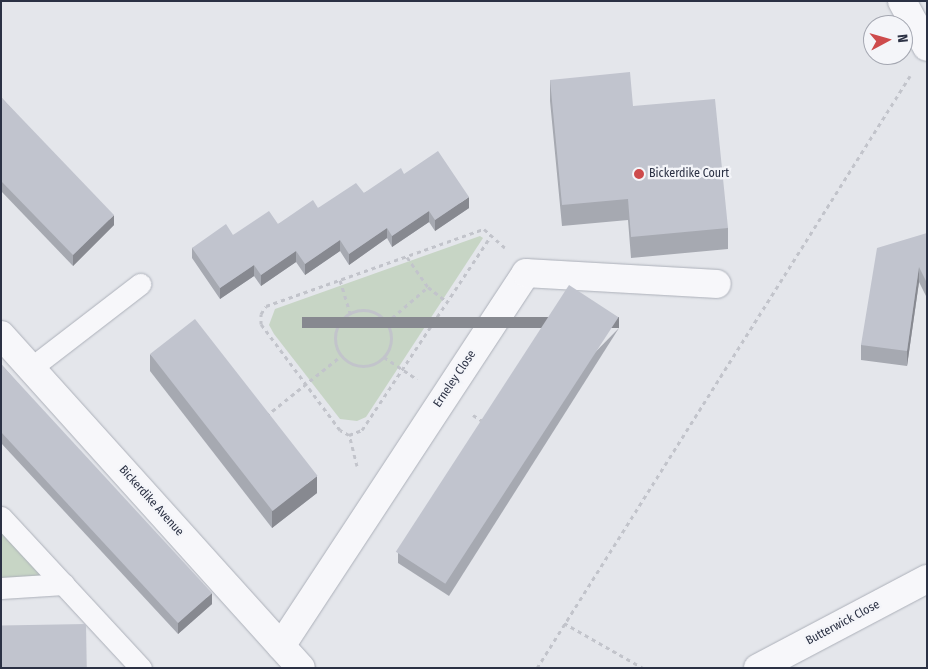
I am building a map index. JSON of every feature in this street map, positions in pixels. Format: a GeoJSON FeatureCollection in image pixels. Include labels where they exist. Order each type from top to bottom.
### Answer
{"type":"FeatureCollection","features":[{"type":"Feature","properties":{"kind":"street"},"geometry":{"type":"LineString","coordinates":[[902,1],[922,58]]}},
{"type":"Feature","properties":{"kind":"street","name":"Erneley Close"},"geometry":{"type":"LineString","coordinates":[[281,646],[526,273],[717,284]]}},
{"type":"Feature","properties":{"kind":"street","name":"Bickerdike Avenue"},"geometry":{"type":"LineString","coordinates":[[1,335],[301,668]]}},
{"type":"Feature","properties":{"kind":"street","name":"Butterwick Close"},"geometry":{"type":"LineString","coordinates":[[758,668],[927,579]]}},
{"type":"Feature","properties":{"kind":"lane"},"geometry":{"type":"LineString","coordinates":[[31,368],[140,284]]}},
{"type":"Feature","properties":{"kind":"lane"},"geometry":{"type":"LineString","coordinates":[[1,517],[141,668]]}},
{"type":"Feature","properties":{"kind":"lane"},"geometry":{"type":"LineString","coordinates":[[1,588],[64,584]]}},
{"type":"Feature","properties":{"kind":"path"},"geometry":{"type":"LineString","coordinates":[[537,668],[922,58]]}},
{"type":"Feature","properties":{"kind":"path"},"geometry":{"type":"LineString","coordinates":[[484,229],[491,236],[362,430],[349,435],[340,430],[261,324],[261,314],[266,306],[484,229]]}},
{"type":"Feature","properties":{"kind":"path"},"geometry":{"type":"LineString","coordinates":[[407,257],[428,287],[447,302]]}},
{"type":"Feature","properties":{"kind":"path"},"geometry":{"type":"LineString","coordinates":[[340,280],[350,313]]}},
{"type":"Feature","properties":{"kind":"path"},"geometry":{"type":"LineString","coordinates":[[386,323],[428,287]]}},
{"type":"Feature","properties":{"kind":"path"},"geometry":{"type":"LineString","coordinates":[[363,310],[376,313],[386,323],[390,334],[390,346],[384,357],[374,364],[362,366],[350,364],[335,345],[335,332],[340,321],[350,313],[363,310]]}},
{"type":"Feature","properties":{"kind":"path"},"geometry":{"type":"LineString","coordinates":[[260,420],[342,356]]}},
{"type":"Feature","properties":{"kind":"path"},"geometry":{"type":"LineString","coordinates":[[384,357],[403,370]]}},
{"type":"Feature","properties":{"kind":"path"},"geometry":{"type":"LineString","coordinates":[[349,435],[351,449],[367,490],[379,497]]}},
{"type":"Feature","properties":{"kind":"path"},"geometry":{"type":"LineString","coordinates":[[564,623],[643,668]]}},
{"type":"Feature","properties":{"kind":"green space"},"geometry":{"type":"Polygon","coordinates":[[[480,236],[483,238],[366,417],[357,421],[340,419],[274,334],[269,325],[275,309],[480,236]]]}},
{"type":"Feature","properties":{"kind":"green space"},"geometry":{"type":"Polygon","coordinates":[[[1,517],[64,584],[1,588],[1,517]]]}},
{"type":"Feature","properties":{"kind":"building","name":"Bickerdike Court"},"geometry":{"type":"Polygon","coordinates":[[[630,72],[633,106],[715,99],[728,228],[631,237],[628,199],[562,205],[550,80],[630,72]]]}},
{"type":"Feature","properties":{"kind":"building"},"geometry":{"type":"Polygon","coordinates":[[[1,97],[114,215],[73,255],[1,181],[1,97]]]}},
{"type":"Feature","properties":{"kind":"building"},"geometry":{"type":"Polygon","coordinates":[[[438,151],[469,197],[435,220],[429,211],[392,236],[387,228],[349,254],[340,240],[305,264],[296,251],[261,275],[254,265],[220,288],[192,248],[226,224],[233,235],[269,211],[278,224],[313,200],[318,208],[356,183],[364,193],[401,168],[404,174],[438,151]]]}},
{"type":"Feature","properties":{"kind":"building"},"geometry":{"type":"Polygon","coordinates":[[[927,233],[927,283],[919,267],[907,351],[861,345],[877,248],[927,233]]]}},
{"type":"Feature","properties":{"kind":"building"},"geometry":{"type":"Polygon","coordinates":[[[569,285],[618,317],[445,584],[396,552],[569,285]]]}},
{"type":"Feature","properties":{"kind":"building"},"geometry":{"type":"Polygon","coordinates":[[[195,319],[318,476],[273,511],[150,354],[195,319]]]}},
{"type":"Feature","properties":{"kind":"building"},"geometry":{"type":"Polygon","coordinates":[[[1,364],[212,593],[178,623],[1,432],[1,364]]]}},
{"type":"Feature","properties":{"kind":"building"},"geometry":{"type":"Polygon","coordinates":[[[86,624],[87,668],[2,668],[1,625],[86,624]]]}},
{"type":"Feature","properties":{"kind":"place","name":"Bickerdike Court"},"geometry":{"type":"Point","coordinates":[639,174]}}]}
